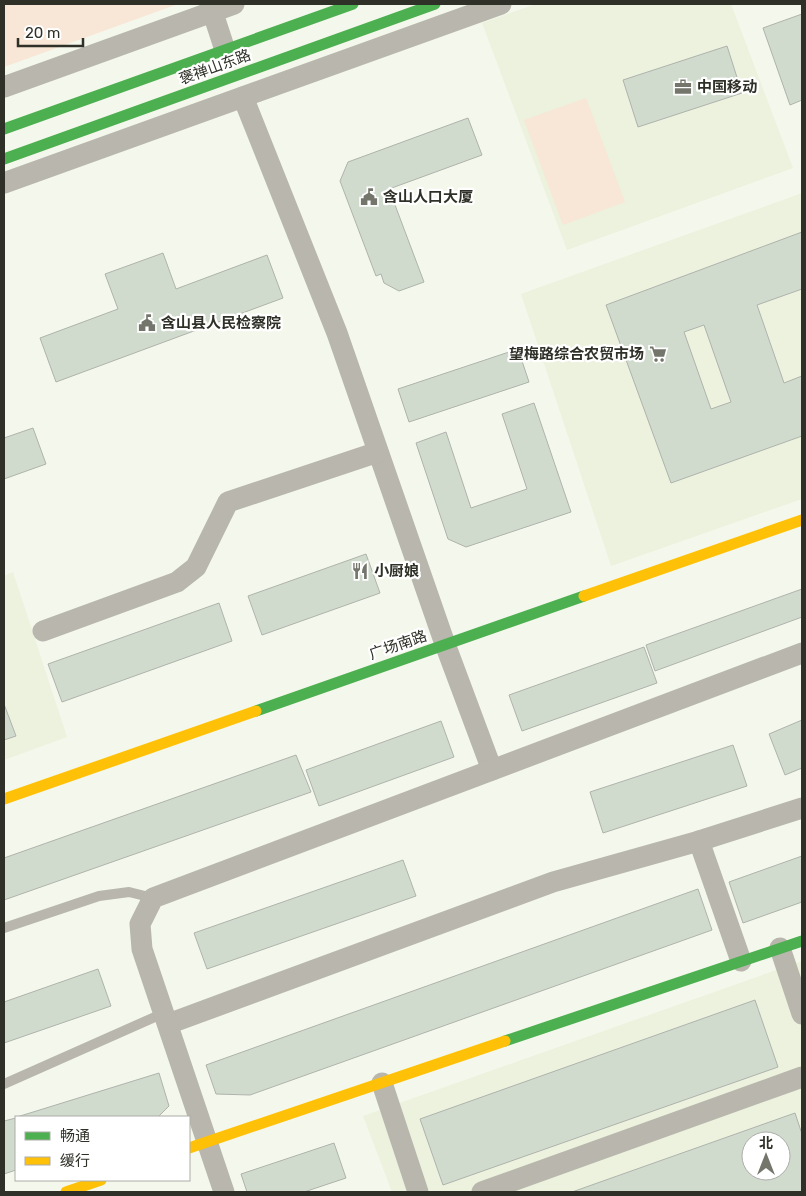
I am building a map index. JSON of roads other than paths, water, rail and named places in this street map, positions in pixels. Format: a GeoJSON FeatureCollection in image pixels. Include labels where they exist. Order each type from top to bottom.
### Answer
{"type":"FeatureCollection","features":[{"type":"Feature","properties":{"kind":"street"},"geometry":{"type":"LineString","coordinates":[[4,87],[212,8],[234,4]]}},
{"type":"Feature","properties":{"kind":"street","name":"褒禅山东路"},"geometry":{"type":"LineString","coordinates":[[4,129],[353,4]]}},
{"type":"Feature","properties":{"kind":"street","name":"褒禅山东路"},"geometry":{"type":"LineString","coordinates":[[4,159],[436,4]]}},
{"type":"Feature","properties":{"kind":"street"},"geometry":{"type":"LineString","coordinates":[[4,183],[501,4]]}},
{"type":"Feature","properties":{"kind":"street"},"geometry":{"type":"LineString","coordinates":[[212,8],[225,50]]}},
{"type":"Feature","properties":{"kind":"street"},"geometry":{"type":"LineString","coordinates":[[243,96],[337,333],[445,644],[492,770]]}},
{"type":"Feature","properties":{"kind":"street"},"geometry":{"type":"LineString","coordinates":[[43,631],[177,582],[196,567],[228,502],[378,452]]}},
{"type":"Feature","properties":{"kind":"street","name":"广场南路"},"geometry":{"type":"LineString","coordinates":[[4,798],[802,520]]}},
{"type":"Feature","properties":{"kind":"street"},"geometry":{"type":"LineString","coordinates":[[224,1192],[198,1145],[166,1019],[142,949],[140,924],[153,898],[802,653]]}},
{"type":"Feature","properties":{"kind":"street"},"geometry":{"type":"LineString","coordinates":[[166,1019],[553,882],[699,841],[802,808]]}},
{"type":"Feature","properties":{"kind":"street"},"geometry":{"type":"LineString","coordinates":[[699,841],[742,962]]}},
{"type":"Feature","properties":{"kind":"street"},"geometry":{"type":"LineString","coordinates":[[198,1145],[802,941]]}},
{"type":"Feature","properties":{"kind":"street"},"geometry":{"type":"LineString","coordinates":[[780,948],[802,1014]]}},
{"type":"Feature","properties":{"kind":"street"},"geometry":{"type":"LineString","coordinates":[[482,1192],[802,1077]]}},
{"type":"Feature","properties":{"kind":"street"},"geometry":{"type":"LineString","coordinates":[[382,1082],[418,1192]]}},
{"type":"Feature","properties":{"kind":"street"},"geometry":{"type":"LineString","coordinates":[[66,1192],[97,1181]]}},
{"type":"Feature","properties":{"kind":"lane"},"geometry":{"type":"LineString","coordinates":[[4,928],[99,896],[129,892],[153,898]]}},
{"type":"Feature","properties":{"kind":"lane"},"geometry":{"type":"LineString","coordinates":[[4,1084],[166,1019]]}},
{"type":"Feature","properties":{"kind":"place","name":"中国移动"},"geometry":{"type":"Point","coordinates":[683,87]}},
{"type":"Feature","properties":{"kind":"place","name":"含山人口大厦"},"geometry":{"type":"Point","coordinates":[369,197]}},
{"type":"Feature","properties":{"kind":"place","name":"含山县人民检察院"},"geometry":{"type":"Point","coordinates":[147,323]}},
{"type":"Feature","properties":{"kind":"place","name":"望梅路综合农贸市场"},"geometry":{"type":"Point","coordinates":[658,354]}},
{"type":"Feature","properties":{"kind":"place","name":"小厨娘"},"geometry":{"type":"Point","coordinates":[360,571]}}]}
